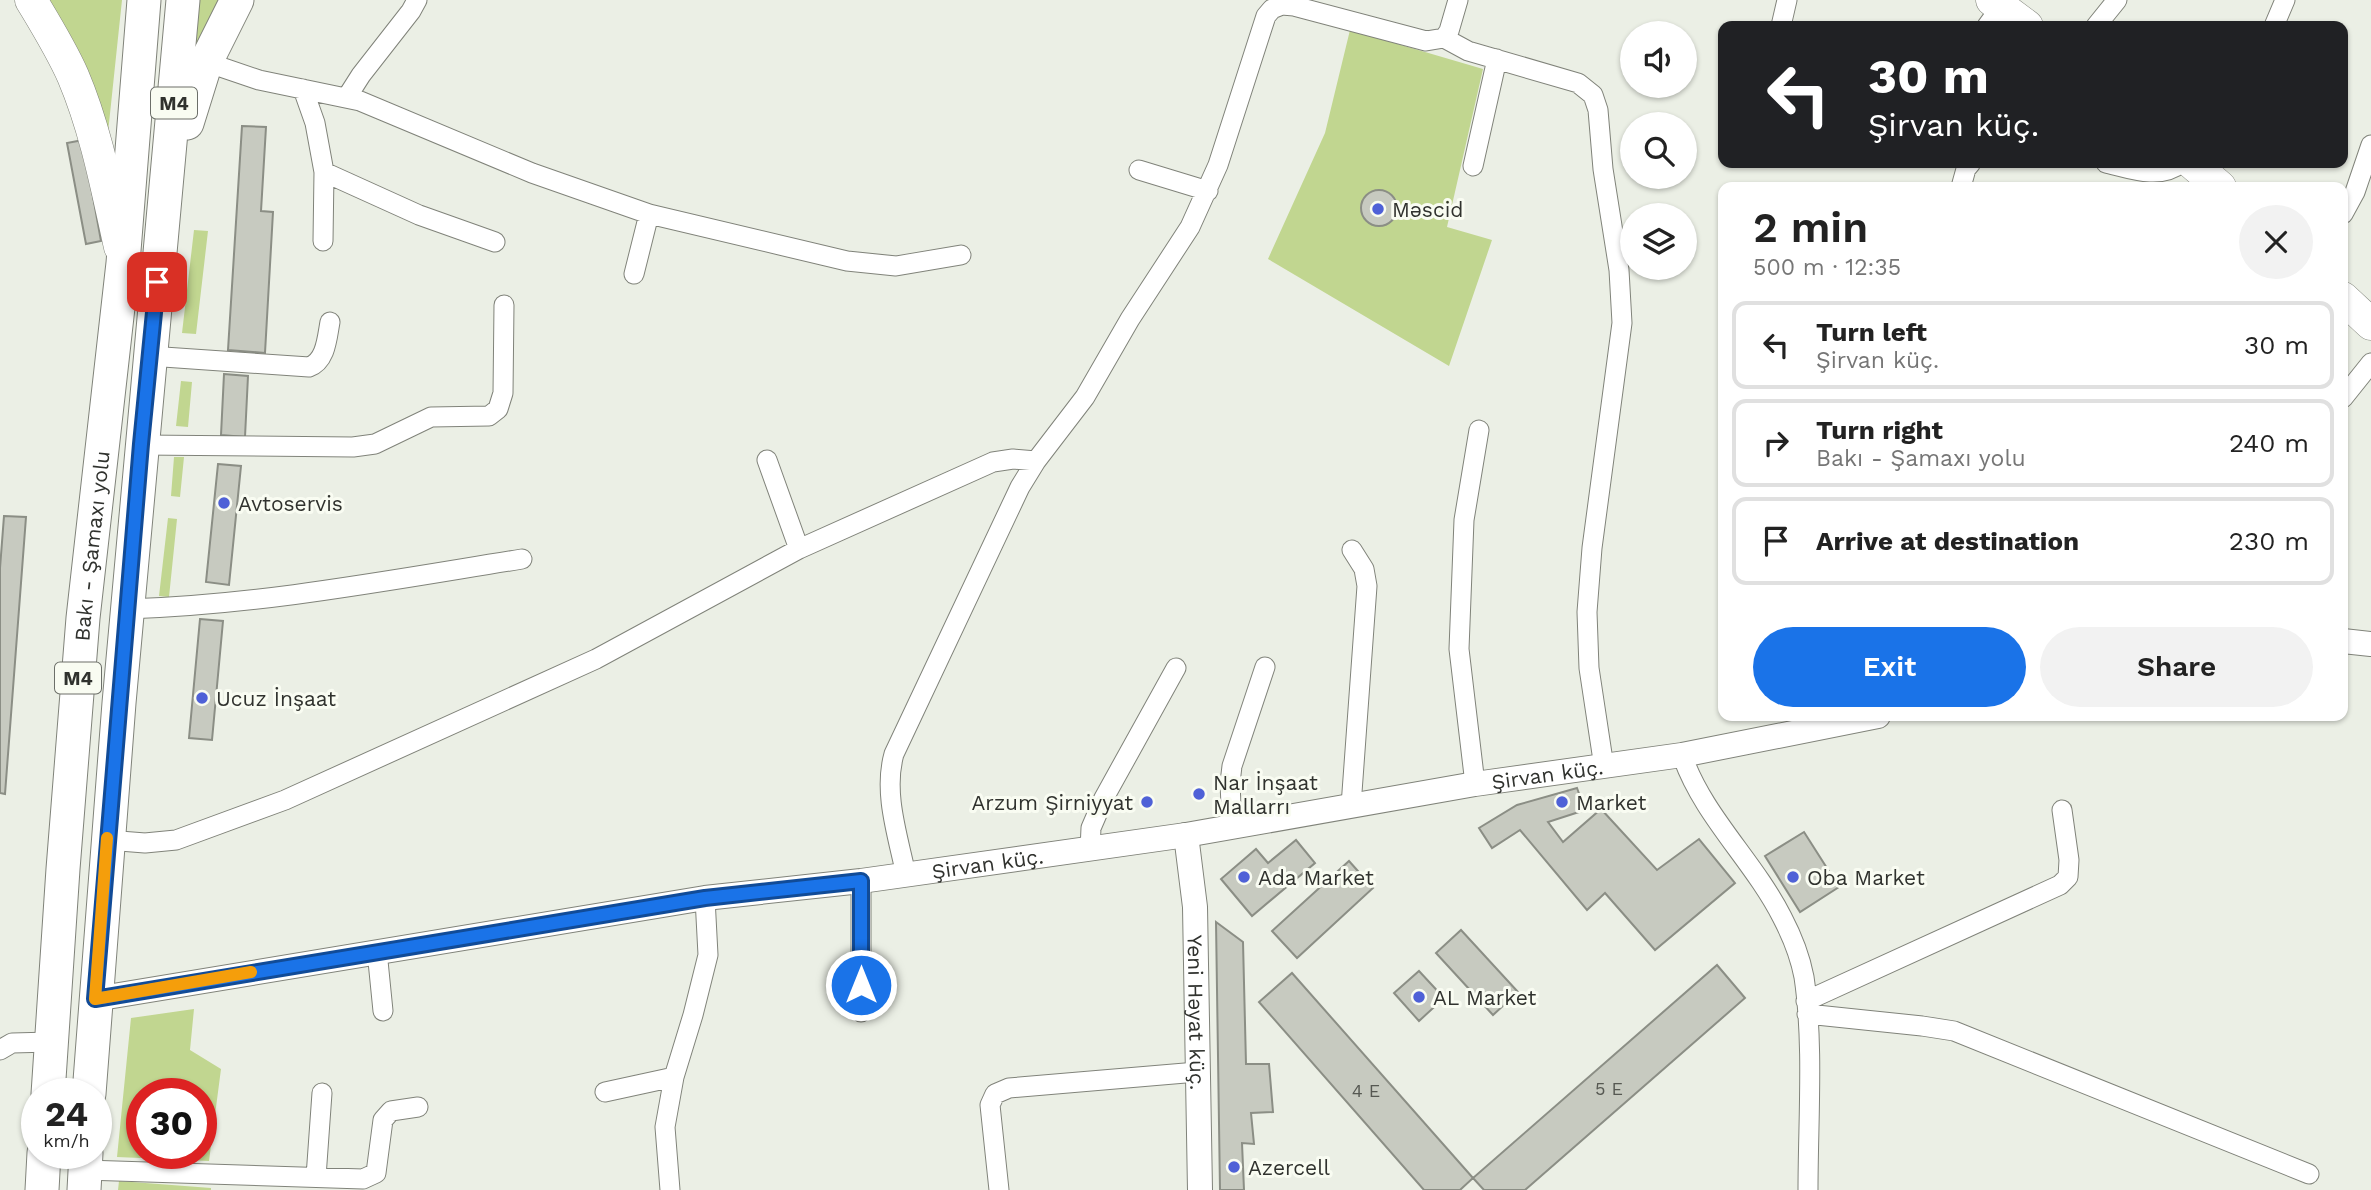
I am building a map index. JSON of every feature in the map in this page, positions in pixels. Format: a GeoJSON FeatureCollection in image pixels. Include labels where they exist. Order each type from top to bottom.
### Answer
{"type":"FeatureCollection","features":[{"type":"Feature","properties":{"kind":"highway","name":"Bakı - Şamaxı yolu"},"geometry":{"type":"LineString","coordinates":[[49,1078],[83,618],[123,263],[144,0]]}},
{"type":"Feature","properties":{"kind":"highway","name":"Bakı - Şamaxı yolu"},"geometry":{"type":"LineString","coordinates":[[90,1078],[107,840],[141,444],[183,0]]}},
{"type":"Feature","properties":{"kind":"highway"},"geometry":{"type":"LineString","coordinates":[[165,207],[195,93],[206,62],[237,0]]}},
{"type":"Feature","properties":{"kind":"highway"},"geometry":{"type":"LineString","coordinates":[[42,1190],[43,1169]]}},
{"type":"Feature","properties":{"kind":"main road"},"geometry":{"type":"LineString","coordinates":[[31,0],[56,41],[87,113],[95,137],[123,263]]}},
{"type":"Feature","properties":{"kind":"main road"},"geometry":{"type":"LineString","coordinates":[[1997,8],[2019,21]]}},
{"type":"Feature","properties":{"kind":"main road"},"geometry":{"type":"LineString","coordinates":[[2198,168],[2214,182]]}},
{"type":"Feature","properties":{"kind":"main road"},"geometry":{"type":"LineString","coordinates":[[2348,303],[2371,324]]}},
{"type":"Feature","properties":{"kind":"street"},"geometry":{"type":"LineString","coordinates":[[347,97],[417,0]]}},
{"type":"Feature","properties":{"kind":"street"},"geometry":{"type":"LineString","coordinates":[[1444,38],[1453,20],[1458,0]]}},
{"type":"Feature","properties":{"kind":"street"},"geometry":{"type":"LineString","coordinates":[[1782,21],[1787,0]]}},
{"type":"Feature","properties":{"kind":"street"},"geometry":{"type":"LineString","coordinates":[[2100,21],[2117,0]]}},
{"type":"Feature","properties":{"kind":"street"},"geometry":{"type":"LineString","coordinates":[[2276,21],[2285,0]]}},
{"type":"Feature","properties":{"kind":"street"},"geometry":{"type":"LineString","coordinates":[[906,875],[890,794],[889,773],[894,754],[1020,487],[1036,461],[1085,397],[1130,319],[1190,228],[1208,191],[1271,4],[1294,6],[1426,41],[1444,38],[1468,51],[1578,83],[1592,95],[1598,110],[1603,169],[1619,270],[1622,323],[1592,548],[1587,612],[1589,668],[1604,767]]}},
{"type":"Feature","properties":{"kind":"street"},"geometry":{"type":"LineString","coordinates":[[1473,166],[1497,59]]}},
{"type":"Feature","properties":{"kind":"street"},"geometry":{"type":"LineString","coordinates":[[206,62],[259,80],[347,97],[531,173],[649,214],[847,261],[896,266],[961,255]]}},
{"type":"Feature","properties":{"kind":"street"},"geometry":{"type":"LineString","coordinates":[[303,89],[315,123],[324,172],[323,241]]}},
{"type":"Feature","properties":{"kind":"street"},"geometry":{"type":"LineString","coordinates":[[2348,204],[2371,145]]}},
{"type":"Feature","properties":{"kind":"street"},"geometry":{"type":"LineString","coordinates":[[2132,168],[2157,173],[2175,168]]}},
{"type":"Feature","properties":{"kind":"street"},"geometry":{"type":"LineString","coordinates":[[1139,170],[1208,191]]}},
{"type":"Feature","properties":{"kind":"street"},"geometry":{"type":"LineString","coordinates":[[324,172],[419,215],[495,242]]}},
{"type":"Feature","properties":{"kind":"street"},"geometry":{"type":"LineString","coordinates":[[634,274],[649,214]]}},
{"type":"Feature","properties":{"kind":"street"},"geometry":{"type":"LineString","coordinates":[[141,444],[353,447],[375,443],[431,417],[489,416],[498,409],[503,393],[504,305]]}},
{"type":"Feature","properties":{"kind":"street"},"geometry":{"type":"LineString","coordinates":[[149,356],[309,368],[317,364],[322,355],[330,322]]}},
{"type":"Feature","properties":{"kind":"street"},"geometry":{"type":"LineString","coordinates":[[2348,392],[2371,363]]}},
{"type":"Feature","properties":{"kind":"street"},"geometry":{"type":"LineString","coordinates":[[1475,784],[1459,649],[1464,520],[1479,430]]}},
{"type":"Feature","properties":{"kind":"street"},"geometry":{"type":"LineString","coordinates":[[107,840],[145,843],[176,840],[285,800],[596,659],[799,549],[993,463],[1013,459],[1036,461]]}},
{"type":"Feature","properties":{"kind":"street"},"geometry":{"type":"LineString","coordinates":[[767,460],[799,549]]}},
{"type":"Feature","properties":{"kind":"street"},"geometry":{"type":"LineString","coordinates":[[1351,806],[1367,586],[1364,569],[1352,550]]}},
{"type":"Feature","properties":{"kind":"street"},"geometry":{"type":"LineString","coordinates":[[127,609],[178,608],[332,590],[522,559]]}},
{"type":"Feature","properties":{"kind":"street"},"geometry":{"type":"LineString","coordinates":[[2348,642],[2371,644]]}},
{"type":"Feature","properties":{"kind":"street"},"geometry":{"type":"LineString","coordinates":[[1232,828],[1231,766],[1265,667]]}},
{"type":"Feature","properties":{"kind":"street"},"geometry":{"type":"LineString","coordinates":[[1090,850],[1091,828],[1104,798],[1176,668]]}},
{"type":"Feature","properties":{"kind":"street","name":"Şirvan küç."},"geometry":{"type":"LineString","coordinates":[[95,999],[705,898],[861,881],[1232,828],[1475,784],[1682,755],[1853,721]]}},
{"type":"Feature","properties":{"kind":"street"},"geometry":{"type":"LineString","coordinates":[[1682,755],[1699,795],[1781,915],[1795,944],[1804,976],[1806,1007],[1808,1190]]}},
{"type":"Feature","properties":{"kind":"street"},"geometry":{"type":"LineString","coordinates":[[1806,1007],[2060,885],[2068,877],[2069,860],[2062,810]]}},
{"type":"Feature","properties":{"kind":"street","name":"Yeni Həyat küç."},"geometry":{"type":"LineString","coordinates":[[1186,835],[1195,907],[1200,1190]]}},
{"type":"Feature","properties":{"kind":"street"},"geometry":{"type":"LineString","coordinates":[[861,881],[861,1012]]}},
{"type":"Feature","properties":{"kind":"street"},"geometry":{"type":"LineString","coordinates":[[670,1190],[665,1127],[674,1077],[708,955],[705,898]]}},
{"type":"Feature","properties":{"kind":"street"},"geometry":{"type":"LineString","coordinates":[[377,951],[383,1012]]}},
{"type":"Feature","properties":{"kind":"street"},"geometry":{"type":"LineString","coordinates":[[1806,1007],[1954,1031],[2309,1174]]}},
{"type":"Feature","properties":{"kind":"street"},"geometry":{"type":"LineString","coordinates":[[0,1050],[12,1043],[51,1042]]}},
{"type":"Feature","properties":{"kind":"street"},"geometry":{"type":"LineString","coordinates":[[999,1190],[990,1105],[995,1094],[1009,1088],[1197,1072]]}},
{"type":"Feature","properties":{"kind":"street"},"geometry":{"type":"LineString","coordinates":[[605,1092],[674,1077]]}},
{"type":"Feature","properties":{"kind":"street"},"geometry":{"type":"LineString","coordinates":[[316,1177],[322,1093]]}},
{"type":"Feature","properties":{"kind":"street"},"geometry":{"type":"LineString","coordinates":[[85,1171],[363,1179],[376,1173],[383,1120],[391,1111],[418,1107]]}},
{"type":"Feature","properties":{"kind":"green space"},"geometry":{"type":"Polygon","coordinates":[[[48,0],[122,0],[107,142],[48,0]]]}},
{"type":"Feature","properties":{"kind":"green space"},"geometry":{"type":"Polygon","coordinates":[[[198,0],[222,0],[191,67],[198,0]]]}},
{"type":"Feature","properties":{"kind":"green space"},"geometry":{"type":"Polygon","coordinates":[[[1350,30],[1483,69],[1447,227],[1492,240],[1449,366],[1268,259],[1325,133],[1350,30]]]}},
{"type":"Feature","properties":{"kind":"green space"},"geometry":{"type":"Polygon","coordinates":[[[194,230],[208,231],[196,334],[182,333],[194,230]]]}},
{"type":"Feature","properties":{"kind":"green space"},"geometry":{"type":"Polygon","coordinates":[[[181,381],[192,382],[188,427],[176,426],[181,381]]]}},
{"type":"Feature","properties":{"kind":"green space"},"geometry":{"type":"Polygon","coordinates":[[[174,457],[184,457],[180,497],[171,496],[174,457]]]}},
{"type":"Feature","properties":{"kind":"green space"},"geometry":{"type":"Polygon","coordinates":[[[168,518],[177,519],[169,597],[159,596],[168,518]]]}},
{"type":"Feature","properties":{"kind":"green space"},"geometry":{"type":"Polygon","coordinates":[[[194,1009],[190,1050],[221,1069],[217,1100],[217,1078],[126,1078],[126,1157],[117,1157],[131,1018],[194,1009]]]}},
{"type":"Feature","properties":{"kind":"green space"},"geometry":{"type":"Polygon","coordinates":[[[119,1181],[211,1188],[211,1190],[118,1190],[119,1181]]]}},
{"type":"Feature","properties":{"kind":"building"},"geometry":{"type":"Polygon","coordinates":[[[242,126],[266,127],[261,211],[273,212],[265,353],[228,350],[242,126]]]}},
{"type":"Feature","properties":{"kind":"building"},"geometry":{"type":"Polygon","coordinates":[[[83,140],[101,241],[86,244],[67,143],[83,140]]]}},
{"type":"Feature","properties":{"kind":"building"},"geometry":{"type":"Polygon","coordinates":[[[1379,190],[1392,195],[1397,208],[1392,221],[1379,226],[1366,221],[1361,208],[1366,195],[1379,190]]]}},
{"type":"Feature","properties":{"kind":"building"},"geometry":{"type":"Polygon","coordinates":[[[224,374],[248,376],[245,437],[221,435],[224,374]]]}},
{"type":"Feature","properties":{"kind":"building"},"geometry":{"type":"Polygon","coordinates":[[[218,464],[241,466],[229,585],[206,582],[218,464]]]}},
{"type":"Feature","properties":{"kind":"building"},"geometry":{"type":"Polygon","coordinates":[[[4,516],[26,517],[5,794],[0,793],[0,568],[4,516]]]}},
{"type":"Feature","properties":{"kind":"building"},"geometry":{"type":"Polygon","coordinates":[[[200,619],[223,621],[212,740],[189,738],[200,619]]]}},
{"type":"Feature","properties":{"kind":"building"},"geometry":{"type":"Polygon","coordinates":[[[1577,788],[1585,810],[1548,822],[1563,842],[1601,809],[1657,870],[1699,839],[1735,883],[1655,950],[1605,893],[1587,910],[1520,830],[1492,848],[1479,828],[1517,805],[1577,788]]]}},
{"type":"Feature","properties":{"kind":"building"},"geometry":{"type":"Polygon","coordinates":[[[1804,832],[1839,887],[1800,912],[1765,856],[1804,832]]]}},
{"type":"Feature","properties":{"kind":"building"},"geometry":{"type":"Polygon","coordinates":[[[1296,840],[1315,863],[1252,916],[1221,879],[1256,849],[1268,863],[1296,840]]]}},
{"type":"Feature","properties":{"kind":"building"},"geometry":{"type":"Polygon","coordinates":[[[1349,861],[1373,888],[1297,958],[1272,931],[1349,861]]]}},
{"type":"Feature","properties":{"kind":"building"},"geometry":{"type":"Polygon","coordinates":[[[1216,922],[1243,942],[1246,1064],[1269,1064],[1273,1112],[1251,1113],[1254,1144],[1242,1143],[1244,1190],[1220,1190],[1216,922]]]}},
{"type":"Feature","properties":{"kind":"building"},"geometry":{"type":"Polygon","coordinates":[[[1461,930],[1518,992],[1493,1015],[1436,953],[1461,930]]]}},
{"type":"Feature","properties":{"kind":"building"},"geometry":{"type":"Polygon","coordinates":[[[1717,965],[1745,998],[1525,1190],[1484,1190],[1473,1178],[1717,965]]]}},
{"type":"Feature","properties":{"kind":"building"},"geometry":{"type":"Polygon","coordinates":[[[1419,971],[1444,998],[1419,1021],[1394,993],[1419,971]]]}},
{"type":"Feature","properties":{"kind":"building"},"geometry":{"type":"Polygon","coordinates":[[[1292,973],[1473,1178],[1460,1190],[1424,1190],[1259,1002],[1292,973]]]}},
{"type":"Feature","properties":{"kind":"slow traffic"},"geometry":{"type":"LineString","coordinates":[[107,838],[95,999],[251,972]]}},
{"type":"Feature","properties":{"kind":"place","name":"Məscid"},"geometry":{"type":"Point","coordinates":[1378,209]}},
{"type":"Feature","properties":{"kind":"place","name":"Avtoservis"},"geometry":{"type":"Point","coordinates":[224,503]}},
{"type":"Feature","properties":{"kind":"place","name":"Ucuz İnşaat"},"geometry":{"type":"Point","coordinates":[202,698]}},
{"type":"Feature","properties":{"kind":"place","name":"Nar İnşaat Mallarrı"},"geometry":{"type":"Point","coordinates":[1199,794]}},
{"type":"Feature","properties":{"kind":"place","name":"Arzum Şirniyyat"},"geometry":{"type":"Point","coordinates":[1147,802]}},
{"type":"Feature","properties":{"kind":"place","name":"Market"},"geometry":{"type":"Point","coordinates":[1562,802]}},
{"type":"Feature","properties":{"kind":"place","name":"Ada Market"},"geometry":{"type":"Point","coordinates":[1244,877]}},
{"type":"Feature","properties":{"kind":"place","name":"Oba Market"},"geometry":{"type":"Point","coordinates":[1793,877]}},
{"type":"Feature","properties":{"kind":"place","name":"AL Market"},"geometry":{"type":"Point","coordinates":[1419,997]}},
{"type":"Feature","properties":{"kind":"place","name":"Azercell"},"geometry":{"type":"Point","coordinates":[1234,1167]}},
{"type":"Feature","properties":{"kind":"route"},"geometry":{"type":"LineString","coordinates":[[157,282],[95,999],[705,898],[861,881],[861,985]]}}]}
